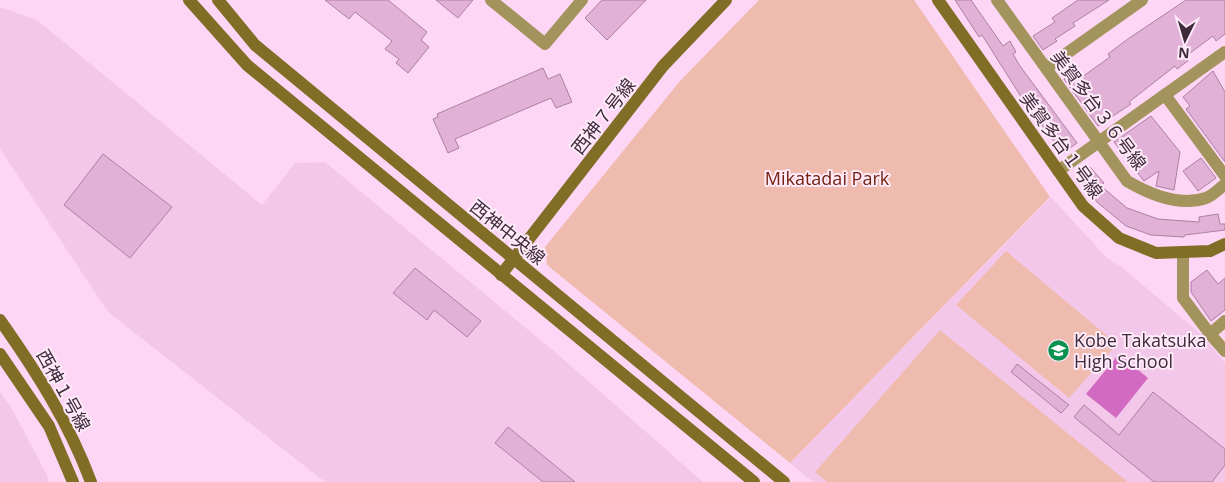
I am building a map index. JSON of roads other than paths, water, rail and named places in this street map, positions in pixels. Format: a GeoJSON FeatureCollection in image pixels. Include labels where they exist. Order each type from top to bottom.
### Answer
{"type":"FeatureCollection","features":[{"type":"Feature","properties":{"kind":"street","name":"西神中央線"},"geometry":{"type":"LineString","coordinates":[[189,0],[247,64],[754,482]]}},
{"type":"Feature","properties":{"kind":"street","name":"西神中央線"},"geometry":{"type":"LineString","coordinates":[[218,0],[255,45],[784,482]]}},
{"type":"Feature","properties":{"kind":"street"},"geometry":{"type":"LineString","coordinates":[[491,0],[545,44],[582,0]]}},
{"type":"Feature","properties":{"kind":"street","name":"西神７号線"},"geometry":{"type":"LineString","coordinates":[[501,275],[663,66],[726,0]]}},
{"type":"Feature","properties":{"kind":"street","name":"美賀多台１号線"},"geometry":{"type":"LineString","coordinates":[[938,0],[1083,206],[1119,238],[1156,253],[1210,251],[1225,244]]}},
{"type":"Feature","properties":{"kind":"street","name":"美賀多台３６号線"},"geometry":{"type":"LineString","coordinates":[[998,0],[1127,181],[1151,194],[1184,200],[1207,198],[1225,184]]}},
{"type":"Feature","properties":{"kind":"street"},"geometry":{"type":"LineString","coordinates":[[1046,68],[1142,0]]}},
{"type":"Feature","properties":{"kind":"street"},"geometry":{"type":"LineString","coordinates":[[1058,171],[1225,53]]}},
{"type":"Feature","properties":{"kind":"street"},"geometry":{"type":"LineString","coordinates":[[1165,95],[1225,176]]}},
{"type":"Feature","properties":{"kind":"street"},"geometry":{"type":"LineString","coordinates":[[1183,252],[1184,298],[1225,351]]}},
{"type":"Feature","properties":{"kind":"street","name":"西神１号線"},"geometry":{"type":"LineString","coordinates":[[0,320],[40,377],[83,461],[91,482]]}},
{"type":"Feature","properties":{"kind":"street"},"geometry":{"type":"LineString","coordinates":[[1210,334],[1225,321]]}},
{"type":"Feature","properties":{"kind":"street","name":"西神１号線"},"geometry":{"type":"LineString","coordinates":[[0,354],[49,426],[73,482]]}},
{"type":"Feature","properties":{"kind":"place","name":"Kobe Takatsuka High School"},"geometry":{"type":"Point","coordinates":[1058,350]}},
{"type":"Feature","properties":{"kind":"park label","name":"Mikatadai Park"},"geometry":{"type":"Point","coordinates":[827,178]}}]}
